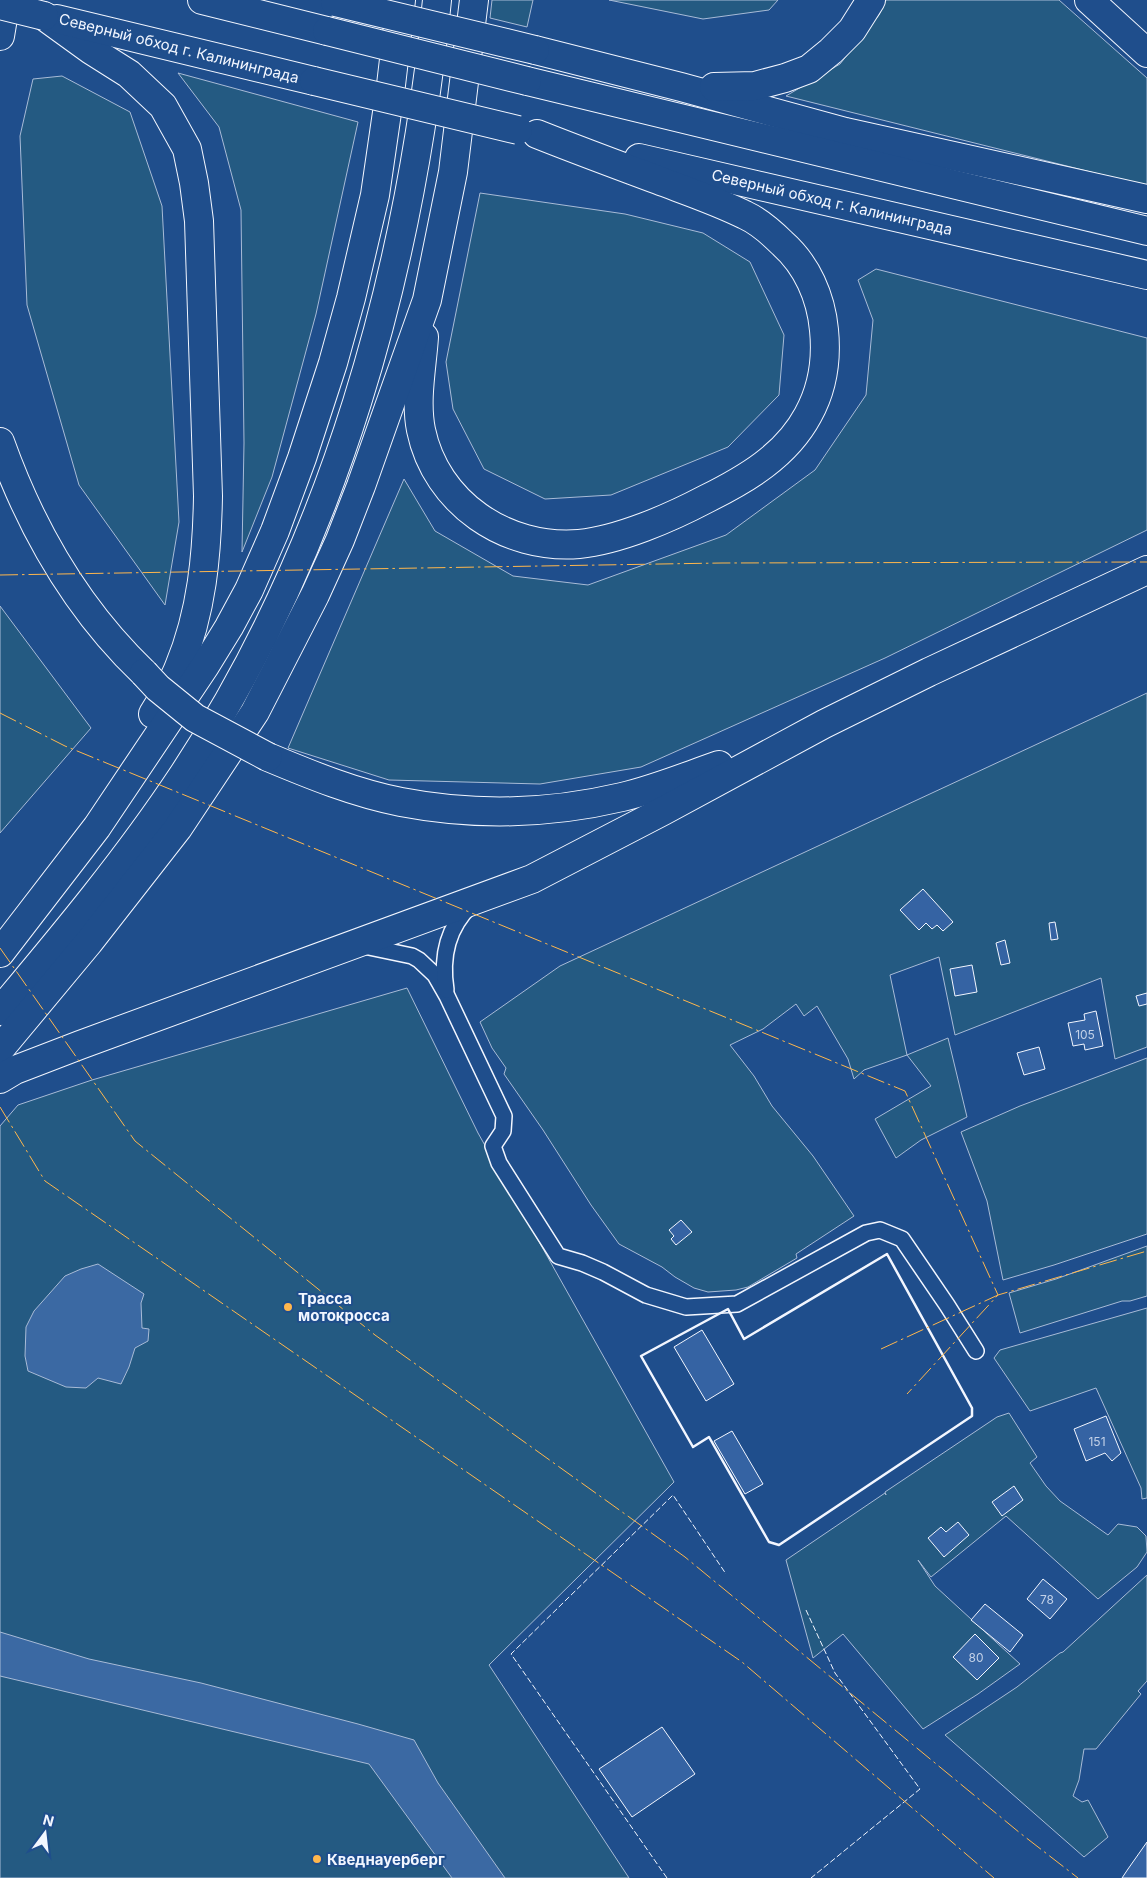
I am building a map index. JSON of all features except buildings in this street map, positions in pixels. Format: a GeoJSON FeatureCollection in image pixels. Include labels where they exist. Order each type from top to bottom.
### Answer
{"type":"FeatureCollection","features":[{"type":"Feature","properties":{"kind":"highway"},"geometry":{"type":"LineString","coordinates":[[0,36],[6,0]]}},
{"type":"Feature","properties":{"kind":"highway"},"geometry":{"type":"LineString","coordinates":[[202,0],[527,81],[1147,231]]}},
{"type":"Feature","properties":{"kind":"highway"},"geometry":{"type":"LineString","coordinates":[[0,953],[97,827],[205,666],[230,626],[249,590],[276,531],[333,363],[375,196],[401,0]]}},
{"type":"Feature","properties":{"kind":"highway"},"geometry":{"type":"LineString","coordinates":[[0,1011],[105,882],[183,775],[216,722],[250,660],[298,560],[356,408],[393,270],[422,122],[430,72],[437,0]]}},
{"type":"Feature","properties":{"kind":"highway"},"geometry":{"type":"LineString","coordinates":[[474,0],[454,172],[427,300],[419,395],[421,429],[429,453],[442,480],[459,502],[480,519],[504,531],[530,540],[555,544],[579,544],[604,540],[686,510],[746,479],[779,451],[792,438],[808,415],[819,390],[825,368],[826,343],[823,317],[816,293],[806,271],[784,244],[748,216],[527,132]]}},
{"type":"Feature","properties":{"kind":"highway"},"geometry":{"type":"LineString","coordinates":[[681,87],[756,86],[809,69],[852,30],[871,0]]}},
{"type":"Feature","properties":{"kind":"highway"},"geometry":{"type":"LineString","coordinates":[[1089,0],[1147,53]]}},
{"type":"Feature","properties":{"kind":"highway"},"geometry":{"type":"LineString","coordinates":[[331,1],[681,87],[845,132],[1147,199]]}},
{"type":"Feature","properties":{"kind":"highway","name":"Северный обход г. Калининграда"},"geometry":{"type":"LineString","coordinates":[[0,5],[527,132],[1147,275]]}},
{"type":"Feature","properties":{"kind":"highway"},"geometry":{"type":"LineString","coordinates":[[44,16],[91,50],[129,74],[163,106],[187,149],[199,221],[208,496],[207,534],[198,608],[179,669],[120,771],[97,827]]}},
{"type":"Feature","properties":{"kind":"highway"},"geometry":{"type":"LineString","coordinates":[[0,1049],[89,942],[178,828],[255,712],[311,603],[340,540],[427,300]]}},
{"type":"Feature","properties":{"kind":"highway"},"geometry":{"type":"LineString","coordinates":[[0,442],[27,511],[61,571],[86,608],[158,688],[195,718],[268,757],[329,782],[399,802],[442,808],[499,811],[537,810],[587,804],[640,792],[803,735]]}},
{"type":"Feature","properties":{"kind":"highway"},"geometry":{"type":"LineString","coordinates":[[0,1079],[15,1070],[80,1045],[532,879],[664,811],[803,735],[929,672],[1147,570]]}},
{"type":"Feature","properties":{"kind":"street"},"geometry":{"type":"LineString","coordinates":[[447,996],[443,972],[449,938],[460,918],[478,899]]}},
{"type":"Feature","properties":{"kind":"street"},"geometry":{"type":"LineString","coordinates":[[353,945],[381,948],[419,960],[435,975],[447,996],[504,1116],[503,1131],[493,1146],[499,1163],[558,1256],[603,1272],[646,1295],[686,1307],[737,1304],[866,1233],[880,1230],[902,1239],[976,1351]]}},
{"type":"Feature","properties":{"kind":"shaded area"},"geometry":{"type":"Polygon","coordinates":[[[492,0],[533,0],[527,27],[490,18],[492,0]]]}},
{"type":"Feature","properties":{"kind":"shaded area"},"geometry":{"type":"Polygon","coordinates":[[[609,0],[778,0],[769,10],[703,19],[609,0]]]}},
{"type":"Feature","properties":{"kind":"shaded area"},"geometry":{"type":"Polygon","coordinates":[[[886,0],[1059,0],[1147,78],[1147,186],[786,96],[840,64],[879,15],[886,0]]]}},
{"type":"Feature","properties":{"kind":"shaded area"},"geometry":{"type":"Polygon","coordinates":[[[178,73],[358,122],[316,314],[272,477],[242,552],[244,443],[241,210],[219,127],[178,73]]]}},
{"type":"Feature","properties":{"kind":"shaded area"},"geometry":{"type":"Polygon","coordinates":[[[62,76],[130,112],[162,206],[179,522],[165,605],[79,485],[27,305],[20,136],[33,79],[62,76]]]}},
{"type":"Feature","properties":{"kind":"shaded area"},"geometry":{"type":"Polygon","coordinates":[[[480,193],[625,214],[703,233],[750,262],[784,335],[779,395],[728,447],[611,495],[545,499],[484,469],[453,409],[446,362],[480,193]]]}},
{"type":"Feature","properties":{"kind":"shaded area"},"geometry":{"type":"Polygon","coordinates":[[[876,269],[1147,338],[1147,530],[885,658],[641,767],[540,784],[389,780],[288,748],[404,479],[435,531],[513,576],[588,585],[726,535],[815,470],[866,395],[873,320],[858,280],[876,269]]]}},
{"type":"Feature","properties":{"kind":"shaded area"},"geometry":{"type":"Polygon","coordinates":[[[0,606],[91,728],[0,833],[0,606]]]}},
{"type":"Feature","properties":{"kind":"shaded area"},"geometry":{"type":"Polygon","coordinates":[[[1147,693],[1147,1047],[1115,1059],[1101,978],[955,1035],[939,957],[890,975],[907,1055],[864,1070],[854,1079],[848,1059],[817,1006],[804,1016],[796,1004],[763,1029],[730,1045],[754,1076],[772,1106],[813,1156],[854,1216],[796,1254],[797,1258],[748,1287],[708,1292],[694,1288],[662,1267],[619,1244],[504,1074],[506,1068],[492,1048],[480,1022],[560,966],[1147,693]]]}},
{"type":"Feature","properties":{"kind":"shaded area","name":"Трасса мотокросса"},"geometry":{"type":"Polygon","coordinates":[[[407,988],[478,1133],[674,1482],[489,1665],[629,1878],[0,1878],[0,1126],[18,1105],[92,1080],[407,988]]]}},
{"type":"Feature","properties":{"kind":"shaded area"},"geometry":{"type":"Polygon","coordinates":[[[948,1038],[967,1117],[921,1140],[896,1158],[875,1119],[931,1086],[907,1055],[948,1038]]]}},
{"type":"Feature","properties":{"kind":"shaded area"},"geometry":{"type":"Polygon","coordinates":[[[1147,1058],[1147,1234],[1003,1280],[987,1201],[961,1132],[1020,1106],[1147,1058]]]}},
{"type":"Feature","properties":{"kind":"shaded area"},"geometry":{"type":"Polygon","coordinates":[[[1147,1246],[1147,1296],[1130,1301],[1122,1301],[1020,1333],[1009,1293],[1056,1279],[1147,1246]]]}},
{"type":"Feature","properties":{"kind":"shaded area"},"geometry":{"type":"Polygon","coordinates":[[[98,1264],[144,1294],[141,1303],[142,1328],[149,1329],[148,1341],[135,1348],[121,1384],[98,1378],[86,1388],[66,1387],[28,1371],[25,1356],[26,1327],[34,1311],[65,1276],[98,1264]]]}},
{"type":"Feature","properties":{"kind":"shaded area"},"geometry":{"type":"Polygon","coordinates":[[[1147,1308],[1147,1498],[1142,1499],[1141,1488],[1096,1388],[1030,1411],[994,1358],[1000,1350],[1147,1308]]]}},
{"type":"Feature","properties":{"kind":"shaded area"},"geometry":{"type":"Polygon","coordinates":[[[1009,1413],[1037,1457],[1030,1463],[1046,1486],[1060,1501],[1108,1535],[1118,1524],[1137,1527],[1146,1536],[1147,1552],[1137,1567],[1098,1599],[1006,1516],[931,1577],[918,1560],[935,1586],[1020,1664],[978,1694],[923,1729],[843,1634],[813,1658],[786,1560],[885,1493],[886,1495],[885,1492],[997,1417],[1009,1413]]]}},
{"type":"Feature","properties":{"kind":"shaded area"},"geometry":{"type":"Polygon","coordinates":[[[1147,1575],[1147,1681],[1138,1691],[1141,1694],[1096,1749],[1084,1749],[1079,1780],[1073,1796],[1082,1802],[1088,1800],[1108,1837],[1084,1857],[945,1735],[1017,1687],[1063,1652],[1147,1575]]]}},
{"type":"Feature","properties":{"kind":"shaded area"},"geometry":{"type":"Polygon","coordinates":[[[0,1632],[89,1659],[201,1683],[414,1740],[438,1783],[505,1878],[452,1878],[369,1764],[0,1676],[0,1632]]]}},
{"type":"Feature","properties":{"kind":"fence"},"geometry":{"type":"LineString","coordinates":[[667,1878],[511,1654],[673,1495],[726,1574]]}},
{"type":"Feature","properties":{"kind":"fence"},"geometry":{"type":"LineString","coordinates":[[806,1610],[835,1673],[920,1789],[811,1878]]}},
{"type":"Feature","properties":{"kind":"wall"},"geometry":{"type":"LineString","coordinates":[[887,1254],[972,1408],[972,1416],[779,1545],[769,1542],[709,1437],[693,1447],[641,1356],[728,1309],[744,1339],[887,1254]]}},
{"type":"Feature","properties":{"kind":"power"},"geometry":{"type":"LineString","coordinates":[[0,575],[721,563],[1147,562]]}},
{"type":"Feature","properties":{"kind":"power"},"geometry":{"type":"LineString","coordinates":[[0,713],[65,746],[905,1091],[998,1295],[1147,1251]]}},
{"type":"Feature","properties":{"kind":"power"},"geometry":{"type":"LineString","coordinates":[[0,948],[135,1141],[375,1335],[685,1557],[1020,1833],[1078,1878]]}},
{"type":"Feature","properties":{"kind":"power"},"geometry":{"type":"LineString","coordinates":[[0,1107],[45,1181],[742,1662],[994,1878]]}},
{"type":"Feature","properties":{"kind":"power"},"geometry":{"type":"LineString","coordinates":[[881,1349],[998,1295],[907,1394]]}},
{"type":"Feature","properties":{"kind":"place","name":"Трасса мотокросса"},"geometry":{"type":"Point","coordinates":[288,1307]}},
{"type":"Feature","properties":{"kind":"place","name":"Кведнауерберг"},"geometry":{"type":"Point","coordinates":[317,1859]}}]}
